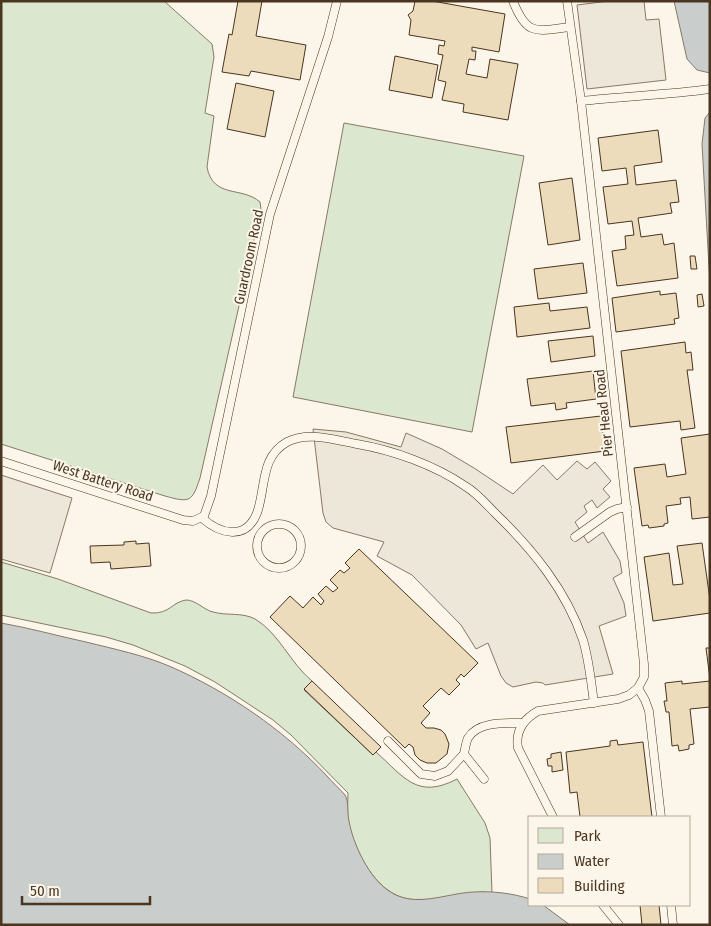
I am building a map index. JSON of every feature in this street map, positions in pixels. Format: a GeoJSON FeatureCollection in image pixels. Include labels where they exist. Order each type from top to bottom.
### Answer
{"type":"FeatureCollection","features":[{"type":"Feature","properties":{"kind":"lane","name":"Guardroom Road"},"geometry":{"type":"LineString","coordinates":[[200,519],[206,513],[212,496],[270,214],[328,37],[337,1]]}},
{"type":"Feature","properties":{"kind":"lane"},"geometry":{"type":"LineString","coordinates":[[513,1],[521,19],[533,29],[548,30],[570,27]]}},
{"type":"Feature","properties":{"kind":"lane","name":"Pier Head Road"},"geometry":{"type":"LineString","coordinates":[[567,1],[581,101],[645,670],[644,677],[638,688]]}},
{"type":"Feature","properties":{"kind":"lane"},"geometry":{"type":"LineString","coordinates":[[581,101],[710,89]]}},
{"type":"Feature","properties":{"kind":"lane"},"geometry":{"type":"LineString","coordinates":[[200,519],[228,532],[242,530],[251,522],[258,511],[262,484],[272,456],[279,448],[297,438],[325,438],[379,448],[416,461],[453,478],[476,494],[520,538],[558,587],[582,639],[589,664],[594,703]]}},
{"type":"Feature","properties":{"kind":"lane","name":"West Battery Road"},"geometry":{"type":"LineString","coordinates":[[1,461],[189,521],[200,519]]}},
{"type":"Feature","properties":{"kind":"lane"},"geometry":{"type":"LineString","coordinates":[[575,537],[610,512],[616,509],[627,508]]}},
{"type":"Feature","properties":{"kind":"lane"},"geometry":{"type":"LineString","coordinates":[[251,522],[263,531]]}},
{"type":"Feature","properties":{"kind":"lane"},"geometry":{"type":"LineString","coordinates":[[276,524],[287,525],[294,529],[301,545],[297,559],[289,566],[282,568],[271,567],[265,563],[260,558],[257,547],[259,537],[263,531],[269,526],[276,524]]}},
{"type":"Feature","properties":{"kind":"lane"},"geometry":{"type":"LineString","coordinates":[[552,816],[518,748],[517,737],[523,723],[533,714],[543,709],[618,699],[629,695],[638,688],[649,711],[661,816]]}},
{"type":"Feature","properties":{"kind":"lane"},"geometry":{"type":"LineString","coordinates":[[388,741],[421,774],[435,776],[448,771],[464,754],[468,738],[478,728],[501,723],[523,723]]}},
{"type":"Feature","properties":{"kind":"lane"},"geometry":{"type":"LineString","coordinates":[[464,754],[484,779]]}},
{"type":"Feature","properties":{"kind":"lane"},"geometry":{"type":"LineString","coordinates":[[604,906],[619,925]]}},
{"type":"Feature","properties":{"kind":"lane"},"geometry":{"type":"LineString","coordinates":[[671,906],[673,925]]}},
{"type":"Feature","properties":{"kind":"green space"},"geometry":{"type":"Polygon","coordinates":[[[1,1],[164,1],[212,44],[214,57],[205,113],[214,116],[207,167],[210,177],[215,184],[222,188],[253,197],[260,202],[261,209],[200,478],[195,492],[189,499],[180,500],[165,496],[1,444],[1,1]]]}},
{"type":"Feature","properties":{"kind":"green space"},"geometry":{"type":"Polygon","coordinates":[[[344,123],[524,156],[472,432],[293,397],[344,123]]]}},
{"type":"Feature","properties":{"kind":"green space"},"geometry":{"type":"Polygon","coordinates":[[[1,562],[58,579],[151,613],[163,612],[177,603],[186,600],[213,612],[255,619],[271,632],[297,666],[312,681],[304,690],[373,755],[376,752],[403,777],[421,786],[443,785],[457,779],[485,823],[490,838],[492,893],[481,892],[416,900],[396,895],[376,879],[361,857],[348,820],[348,793],[291,735],[273,720],[215,682],[185,666],[133,645],[106,637],[1,615],[1,562]]]}},
{"type":"Feature","properties":{"kind":"shaded area"},"geometry":{"type":"Polygon","coordinates":[[[609,1],[644,1],[646,20],[659,19],[666,80],[587,89],[577,5],[609,1]]]}},
{"type":"Feature","properties":{"kind":"shaded area"},"geometry":{"type":"Polygon","coordinates":[[[313,429],[346,432],[401,447],[406,433],[442,449],[513,494],[543,465],[557,480],[577,461],[587,469],[595,462],[611,481],[603,489],[610,497],[597,508],[592,500],[584,506],[587,512],[575,522],[588,543],[603,532],[620,561],[622,573],[613,578],[624,603],[626,616],[599,626],[613,674],[545,685],[536,682],[513,687],[506,683],[501,676],[488,643],[476,649],[461,625],[412,575],[377,556],[384,542],[333,528],[326,522],[323,513],[313,429]]]}},
{"type":"Feature","properties":{"kind":"shaded area"},"geometry":{"type":"Polygon","coordinates":[[[1,475],[72,498],[50,573],[1,559],[1,475]]]}},
{"type":"Feature","properties":{"kind":"water"},"geometry":{"type":"Polygon","coordinates":[[[674,1],[710,1],[710,73],[697,70],[687,59],[674,1]]]}},
{"type":"Feature","properties":{"kind":"water"},"geometry":{"type":"Polygon","coordinates":[[[710,112],[710,284],[702,144],[705,118],[710,112]]]}},
{"type":"Feature","properties":{"kind":"water"},"geometry":{"type":"Polygon","coordinates":[[[1,623],[139,655],[159,662],[212,687],[254,713],[310,759],[345,795],[348,818],[358,850],[375,878],[389,891],[409,899],[431,899],[474,892],[509,894],[528,898],[528,906],[544,906],[570,925],[1,925],[1,623]]]}},
{"type":"Feature","properties":{"kind":"building"},"geometry":{"type":"Polygon","coordinates":[[[238,1],[262,1],[256,36],[306,45],[300,80],[251,71],[249,76],[222,72],[229,34],[232,35],[238,1]]]}},
{"type":"Feature","properties":{"kind":"building"},"geometry":{"type":"Polygon","coordinates":[[[415,1],[432,1],[505,14],[499,52],[472,47],[472,51],[476,51],[475,60],[469,59],[466,74],[487,78],[490,59],[518,64],[508,120],[463,112],[464,104],[442,100],[446,82],[438,80],[443,55],[438,54],[439,45],[444,46],[445,41],[409,35],[411,20],[408,15],[413,11],[415,1]]]}},
{"type":"Feature","properties":{"kind":"building"},"geometry":{"type":"Polygon","coordinates":[[[395,56],[438,65],[432,98],[389,90],[395,56]]]}},
{"type":"Feature","properties":{"kind":"building"},"geometry":{"type":"Polygon","coordinates":[[[236,83],[274,91],[265,137],[227,129],[236,83]]]}},
{"type":"Feature","properties":{"kind":"building"},"geometry":{"type":"Polygon","coordinates":[[[658,130],[662,162],[634,166],[636,185],[676,180],[679,202],[670,203],[672,213],[638,218],[641,237],[662,234],[664,245],[674,243],[678,278],[617,286],[612,251],[626,249],[625,236],[634,235],[632,221],[608,224],[603,187],[628,184],[626,168],[602,171],[598,138],[658,130]]]}},
{"type":"Feature","properties":{"kind":"building"},"geometry":{"type":"Polygon","coordinates":[[[572,178],[580,240],[548,245],[539,183],[572,178]]]}},
{"type":"Feature","properties":{"kind":"building"},"geometry":{"type":"Polygon","coordinates":[[[690,256],[695,256],[697,269],[691,269],[690,256]]]}},
{"type":"Feature","properties":{"kind":"building"},"geometry":{"type":"Polygon","coordinates":[[[583,263],[587,293],[538,299],[534,269],[583,263]]]}},
{"type":"Feature","properties":{"kind":"building"},"geometry":{"type":"Polygon","coordinates":[[[660,291],[660,295],[676,293],[679,318],[674,319],[675,324],[616,332],[612,298],[660,291]]]}},
{"type":"Feature","properties":{"kind":"building"},"geometry":{"type":"Polygon","coordinates":[[[702,294],[704,306],[698,307],[697,295],[702,294]]]}},
{"type":"Feature","properties":{"kind":"building"},"geometry":{"type":"Polygon","coordinates":[[[549,303],[550,311],[587,307],[590,328],[517,337],[514,307],[549,303]]]}},
{"type":"Feature","properties":{"kind":"building"},"geometry":{"type":"Polygon","coordinates":[[[593,336],[595,356],[551,362],[548,341],[593,336]]]}},
{"type":"Feature","properties":{"kind":"building"},"geometry":{"type":"Polygon","coordinates":[[[685,342],[686,353],[691,352],[693,370],[687,370],[695,428],[681,430],[680,421],[630,427],[621,351],[685,342]]]}},
{"type":"Feature","properties":{"kind":"building"},"geometry":{"type":"Polygon","coordinates":[[[593,371],[596,399],[566,403],[567,408],[556,410],[555,403],[531,406],[527,379],[593,371]]]}},
{"type":"Feature","properties":{"kind":"building"},"geometry":{"type":"Polygon","coordinates":[[[601,416],[605,451],[511,463],[506,427],[601,416]]]}},
{"type":"Feature","properties":{"kind":"building"},"geometry":{"type":"Polygon","coordinates":[[[710,434],[710,517],[692,519],[690,497],[680,498],[681,504],[666,506],[668,523],[664,524],[664,526],[649,528],[648,525],[642,526],[634,468],[665,464],[667,477],[686,474],[681,438],[710,434]]]}},
{"type":"Feature","properties":{"kind":"building"},"geometry":{"type":"Polygon","coordinates":[[[136,541],[136,544],[149,543],[151,566],[111,569],[110,562],[91,563],[90,546],[124,545],[124,542],[136,541]]]}},
{"type":"Feature","properties":{"kind":"building"},"geometry":{"type":"Polygon","coordinates":[[[702,543],[710,613],[653,621],[644,557],[669,553],[673,585],[683,584],[677,546],[702,543]]]}},
{"type":"Feature","properties":{"kind":"building"},"geometry":{"type":"Polygon","coordinates":[[[359,549],[478,663],[464,677],[461,674],[456,680],[460,684],[449,695],[441,688],[423,706],[430,713],[421,723],[426,728],[441,730],[449,744],[447,754],[436,763],[427,763],[420,760],[415,755],[413,747],[409,744],[405,748],[270,617],[290,596],[303,608],[313,597],[321,605],[324,601],[318,594],[326,586],[333,592],[338,588],[330,580],[340,570],[344,573],[350,568],[345,563],[359,549]]]}},
{"type":"Feature","properties":{"kind":"building"},"geometry":{"type":"Polygon","coordinates":[[[706,648],[710,648],[710,679],[706,648]]]}},
{"type":"Feature","properties":{"kind":"building"},"geometry":{"type":"Polygon","coordinates":[[[312,681],[381,747],[373,755],[304,689],[312,681]]]}},
{"type":"Feature","properties":{"kind":"building"},"geometry":{"type":"Polygon","coordinates":[[[682,681],[682,684],[710,681],[710,707],[690,709],[694,744],[689,745],[689,749],[679,751],[678,745],[672,746],[669,712],[666,712],[664,701],[667,701],[665,683],[682,681]]]}},
{"type":"Feature","properties":{"kind":"building"},"geometry":{"type":"Polygon","coordinates":[[[617,740],[618,745],[643,742],[652,816],[580,816],[577,792],[570,793],[566,752],[610,746],[610,741],[617,740]]]}},
{"type":"Feature","properties":{"kind":"building"},"geometry":{"type":"Polygon","coordinates":[[[561,752],[563,770],[552,772],[552,766],[548,766],[547,759],[551,758],[551,754],[561,752]]]}},
{"type":"Feature","properties":{"kind":"building"},"geometry":{"type":"Polygon","coordinates":[[[640,906],[659,906],[661,925],[642,925],[640,906]]]}}]}
